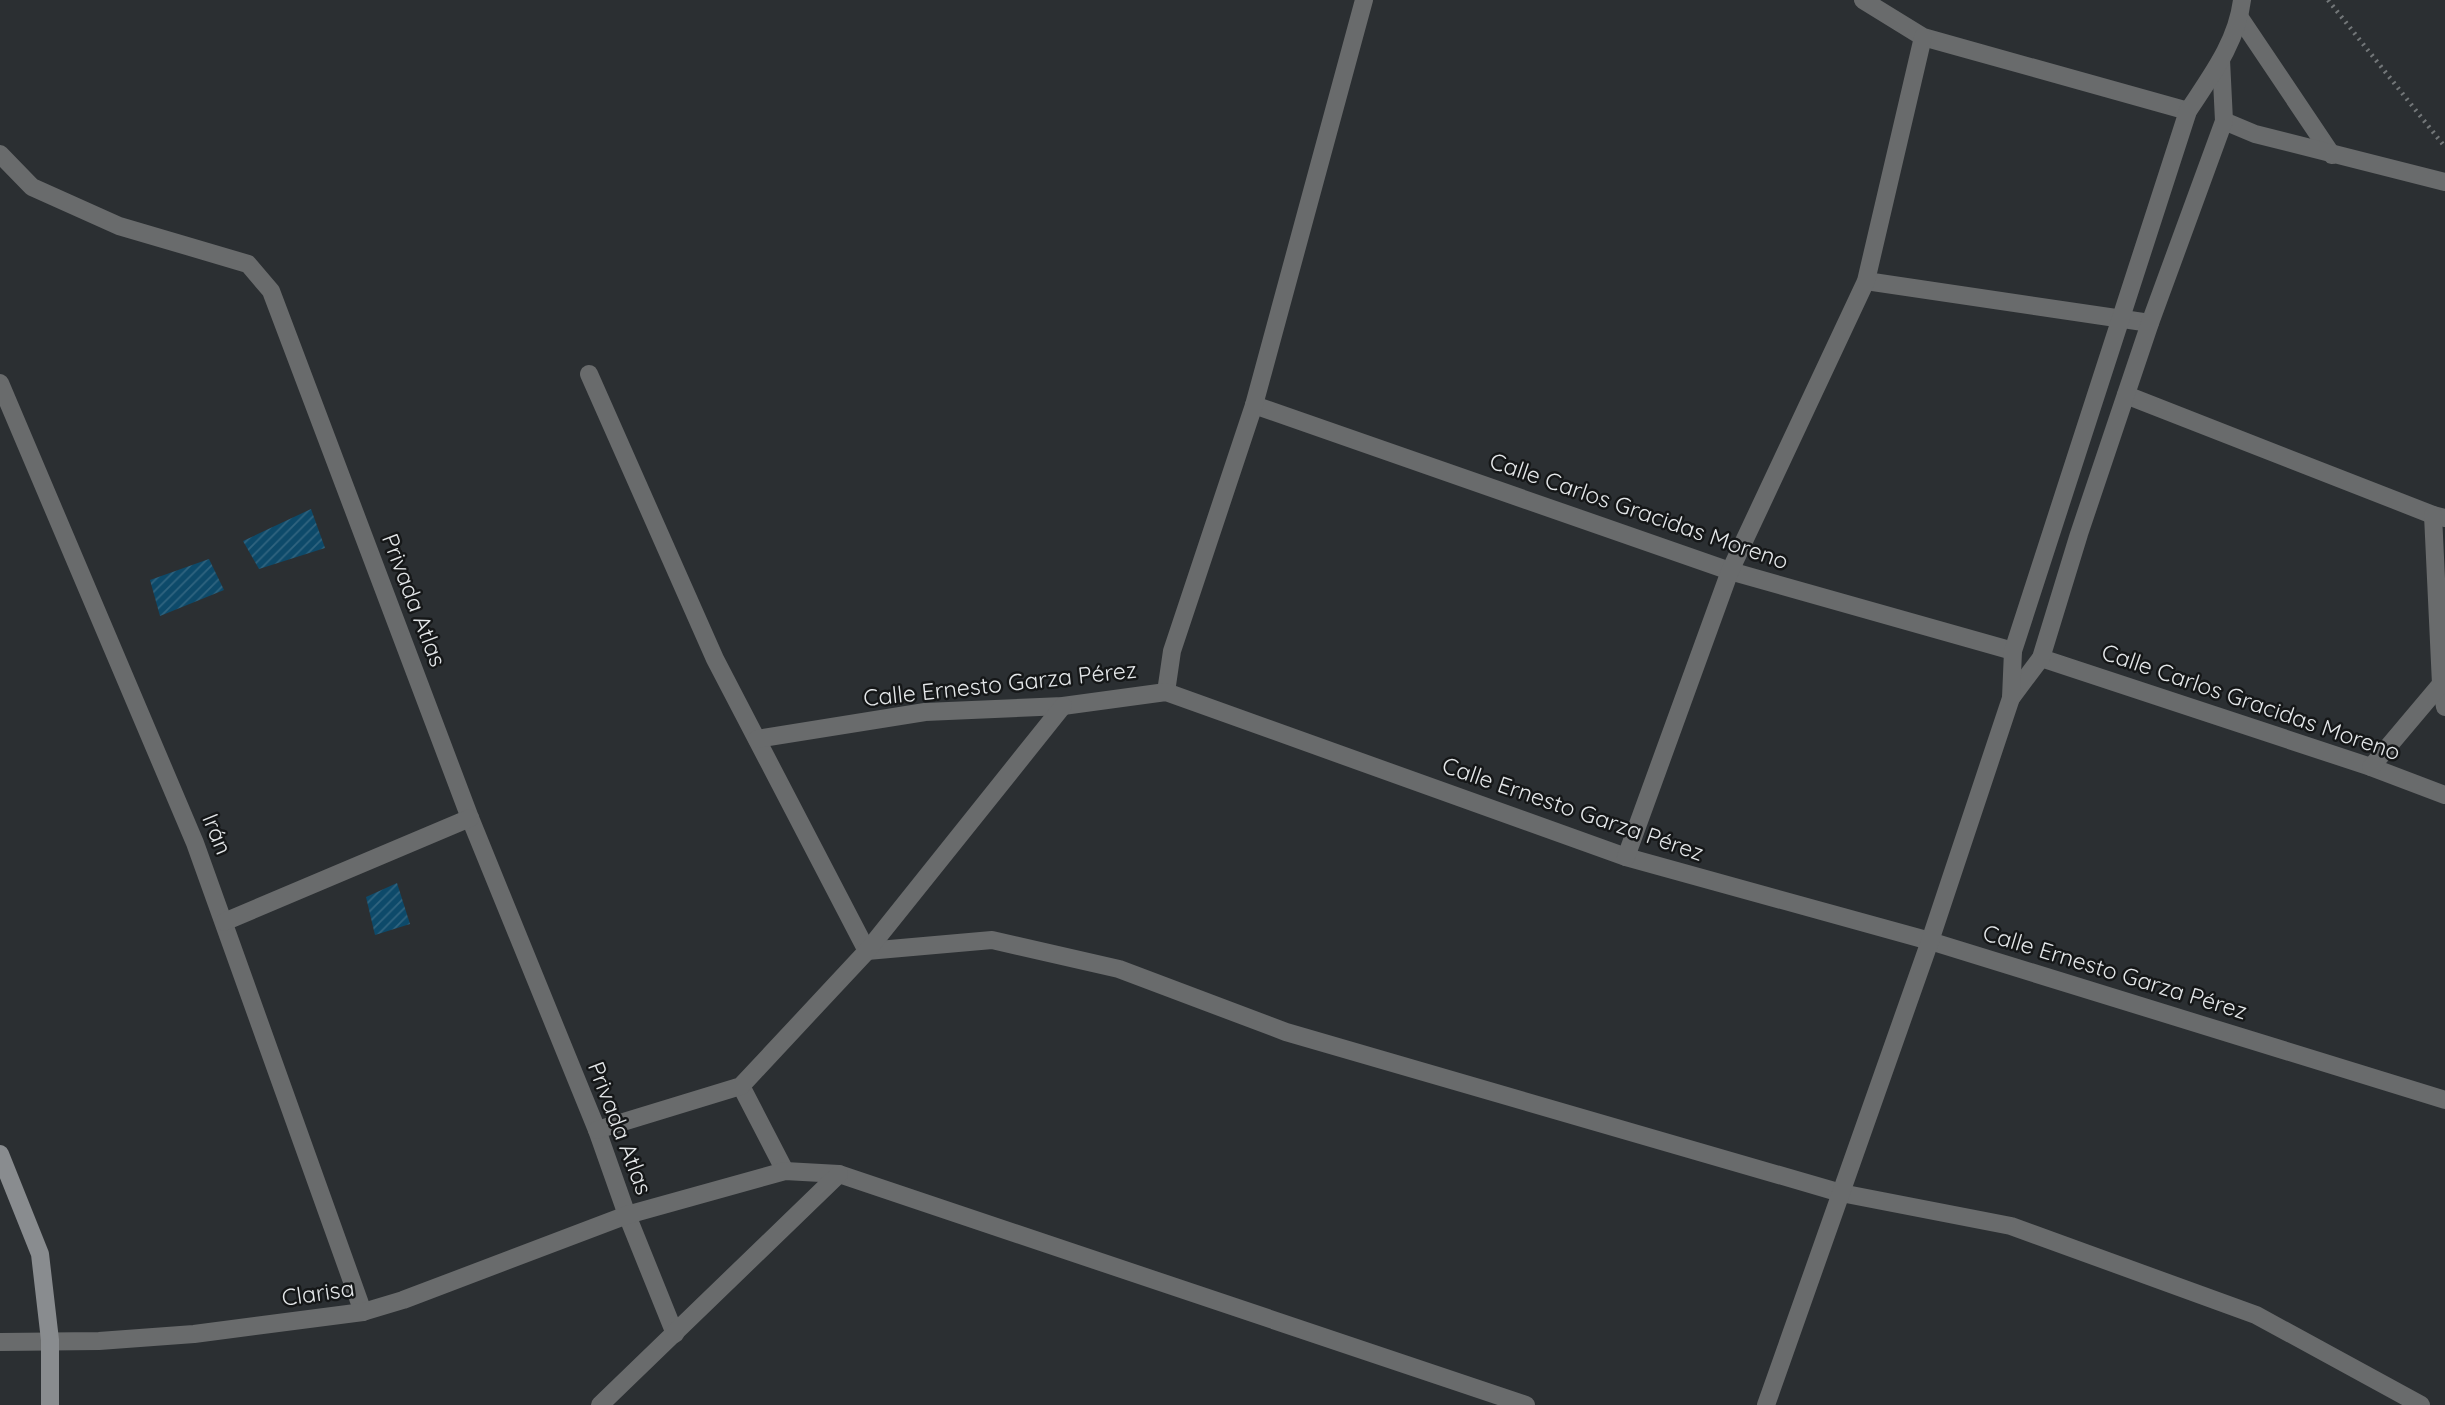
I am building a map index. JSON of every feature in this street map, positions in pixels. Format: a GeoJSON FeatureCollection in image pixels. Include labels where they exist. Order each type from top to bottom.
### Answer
{"type":"FeatureCollection","features":[{"type":"Feature","properties":{"kind":"street"},"geometry":{"type":"LineString","coordinates":[[1166,692],[1172,651],[1254,405],[1364,0]]}},
{"type":"Feature","properties":{"kind":"street"},"geometry":{"type":"LineString","coordinates":[[1863,0],[1923,37],[2188,111]]}},
{"type":"Feature","properties":{"kind":"street"},"geometry":{"type":"LineString","coordinates":[[1766,1405],[1930,941],[2011,698],[2012,651],[2188,111],[2221,60],[2241,9]]}},
{"type":"Feature","properties":{"kind":"street"},"geometry":{"type":"LineString","coordinates":[[2241,9],[2332,155]]}},
{"type":"Feature","properties":{"kind":"street"},"geometry":{"type":"LineString","coordinates":[[1626,857],[1730,571],[1866,281],[1923,37]]}},
{"type":"Feature","properties":{"kind":"street"},"geometry":{"type":"LineString","coordinates":[[2011,698],[2041,658],[2079,534],[2150,323],[2224,121],[2221,60]]}},
{"type":"Feature","properties":{"kind":"street"},"geometry":{"type":"LineString","coordinates":[[2224,121],[2255,134],[2445,182]]}},
{"type":"Feature","properties":{"kind":"street","name":"Privada Atlas"},"geometry":{"type":"LineString","coordinates":[[0,154],[32,187],[119,226],[248,264],[271,291],[470,818],[597,1130],[627,1215],[675,1334]]}},
{"type":"Feature","properties":{"kind":"street"},"geometry":{"type":"LineString","coordinates":[[1866,281],[2150,323]]}},
{"type":"Feature","properties":{"kind":"street"},"geometry":{"type":"LineString","coordinates":[[589,374],[715,659],[867,951]]}},
{"type":"Feature","properties":{"kind":"street","name":"Irán"},"geometry":{"type":"LineString","coordinates":[[0,383],[184,817],[363,1312]]}},
{"type":"Feature","properties":{"kind":"street"},"geometry":{"type":"LineString","coordinates":[[2126,395],[2439,517],[2445,707]]}},
{"type":"Feature","properties":{"kind":"street","name":"Calle Carlos Gracidas Moreno"},"geometry":{"type":"LineString","coordinates":[[1254,405],[1730,571],[2012,651]]}},
{"type":"Feature","properties":{"kind":"street"},"geometry":{"type":"LineString","coordinates":[[2054,526],[2079,534]]}},
{"type":"Feature","properties":{"kind":"street","name":"Calle Carlos Gracidas Moreno"},"geometry":{"type":"LineString","coordinates":[[2041,658],[2371,767],[2445,795]]}},
{"type":"Feature","properties":{"kind":"street"},"geometry":{"type":"LineString","coordinates":[[2371,767],[2443,682]]}},
{"type":"Feature","properties":{"kind":"street","name":"Calle Ernesto Garza Pérez"},"geometry":{"type":"LineString","coordinates":[[757,739],[925,712],[1063,706],[1166,692],[1626,857],[1930,941],[2445,1100]]}},
{"type":"Feature","properties":{"kind":"street"},"geometry":{"type":"LineString","coordinates":[[597,1130],[741,1086],[867,951],[1063,706]]}},
{"type":"Feature","properties":{"kind":"street"},"geometry":{"type":"LineString","coordinates":[[224,922],[470,818]]}},
{"type":"Feature","properties":{"kind":"street"},"geometry":{"type":"LineString","coordinates":[[867,951],[992,940],[1119,969],[1286,1032],[1841,1193],[2011,1226],[2256,1315],[2421,1405]]}},
{"type":"Feature","properties":{"kind":"street"},"geometry":{"type":"LineString","coordinates":[[741,1086],[785,1171]]}},
{"type":"Feature","properties":{"kind":"street"},"geometry":{"type":"LineString","coordinates":[[0,1154],[40,1254],[50,1340],[50,1405]]}},
{"type":"Feature","properties":{"kind":"street","name":"Clarisa"},"geometry":{"type":"LineString","coordinates":[[0,1342],[99,1341],[194,1334],[363,1312],[403,1300],[627,1215],[785,1171],[839,1174],[1526,1405]]}},
{"type":"Feature","properties":{"kind":"street"},"geometry":{"type":"LineString","coordinates":[[600,1405],[839,1174]]}},
{"type":"Feature","properties":{"kind":"path"},"geometry":{"type":"LineString","coordinates":[[2328,0],[2445,147]]}},
{"type":"Feature","properties":{"kind":"building"},"geometry":{"type":"Polygon","coordinates":[[[311,509],[325,548],[259,569],[243,541],[311,509]]]}},
{"type":"Feature","properties":{"kind":"building"},"geometry":{"type":"Polygon","coordinates":[[[209,559],[224,590],[160,616],[150,580],[209,559]]]}},
{"type":"Feature","properties":{"kind":"building"},"geometry":{"type":"Polygon","coordinates":[[[397,883],[410,924],[375,935],[366,897],[397,883]]]}}]}
